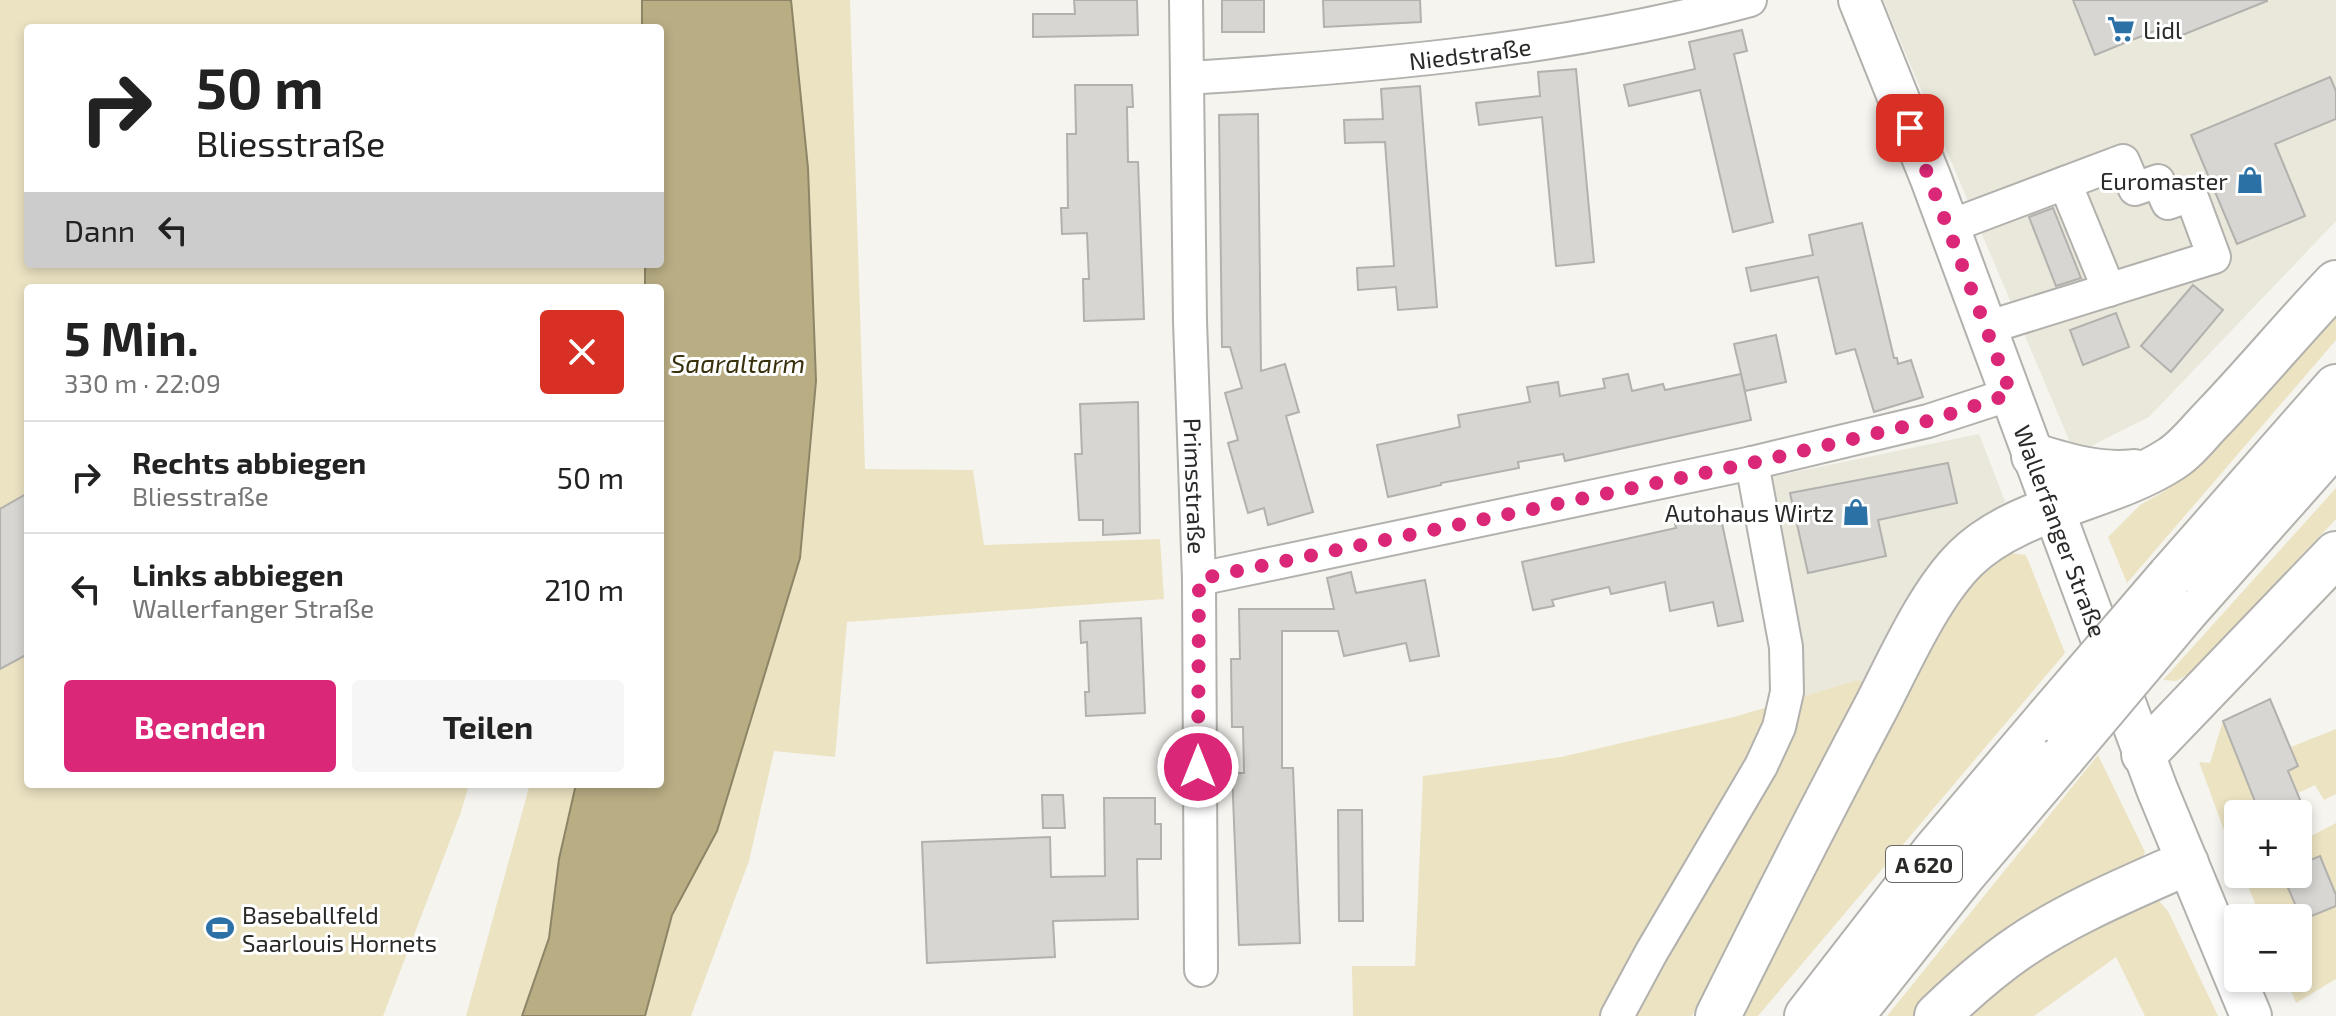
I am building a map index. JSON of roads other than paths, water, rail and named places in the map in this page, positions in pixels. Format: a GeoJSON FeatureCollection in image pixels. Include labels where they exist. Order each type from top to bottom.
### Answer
{"type":"FeatureCollection","features":[{"type":"Feature","properties":{"kind":"highway"},"geometry":{"type":"LineString","coordinates":[[1718,1016],[1913,637],[1942,589],[1965,560],[1989,540],[2054,508],[2123,483],[2172,459],[2336,283]]}},
{"type":"Feature","properties":{"kind":"highway","name":"A 620"},"geometry":{"type":"LineString","coordinates":[[1807,1016],[1935,851],[2055,737],[2177,594],[2336,387]]}},
{"type":"Feature","properties":{"kind":"highway","name":"A 620"},"geometry":{"type":"LineString","coordinates":[[2177,594],[2336,442]]}},
{"type":"Feature","properties":{"kind":"highway"},"geometry":{"type":"LineString","coordinates":[[2034,456],[2105,473],[2148,471]]}},
{"type":"Feature","properties":{"kind":"highway"},"geometry":{"type":"LineString","coordinates":[[2144,754],[2336,554]]}},
{"type":"Feature","properties":{"kind":"highway","name":"A 620"},"geometry":{"type":"LineString","coordinates":[[1851,1016],[1962,876],[2055,737]]}},
{"type":"Feature","properties":{"kind":"highway"},"geometry":{"type":"LineString","coordinates":[[1937,1016],[1972,982],[2019,947],[2071,918],[2186,863]]}},
{"type":"Feature","properties":{"kind":"main road","name":"Wallerfanger Straße"},"geometry":{"type":"LineString","coordinates":[[1859,0],[1948,227],[2186,863],[2251,1016]]}},
{"type":"Feature","properties":{"kind":"street","name":"Primsstraße"},"geometry":{"type":"LineString","coordinates":[[1186,0],[1190,321],[1199,579],[1201,970]]}},
{"type":"Feature","properties":{"kind":"street","name":"Niedstraße"},"geometry":{"type":"LineString","coordinates":[[1187,78],[1361,67],[1445,58],[1599,36],[1638,13],[1750,0]]}},
{"type":"Feature","properties":{"kind":"street"},"geometry":{"type":"LineString","coordinates":[[1948,227],[2123,161],[2135,189],[2158,181],[2168,203],[2191,195],[2214,257],[1986,328]]}},
{"type":"Feature","properties":{"kind":"street"},"geometry":{"type":"LineString","coordinates":[[2065,183],[2109,290]]}},
{"type":"Feature","properties":{"kind":"street"},"geometry":{"type":"LineString","coordinates":[[1199,579],[1752,463],[1928,421],[2011,394]]}},
{"type":"Feature","properties":{"kind":"street"},"geometry":{"type":"LineString","coordinates":[[1617,1016],[1761,766],[1779,727],[1787,692],[1786,647],[1752,463]]}},
{"type":"Feature","properties":{"kind":"water","name":"Saaraltarm"},"geometry":{"type":"Polygon","coordinates":[[[642,0],[791,0],[808,168],[816,381],[800,558],[717,831],[672,915],[645,1016],[522,1016],[549,938],[559,859],[575,788],[664,788],[664,284],[645,284],[645,268],[664,268],[664,24],[642,24],[642,0]]]}},
{"type":"Feature","properties":{"kind":"place","name":"Lidl"},"geometry":{"type":"Point","coordinates":[2121,29]}},
{"type":"Feature","properties":{"kind":"place","name":"Euromaster"},"geometry":{"type":"Point","coordinates":[2250,180]}},
{"type":"Feature","properties":{"kind":"place","name":"Autohaus Wirtz"},"geometry":{"type":"Point","coordinates":[1856,512]}},
{"type":"Feature","properties":{"kind":"place","name":"Baseballfeld Saarlouis Hornets"},"geometry":{"type":"Point","coordinates":[220,928]}}]}
